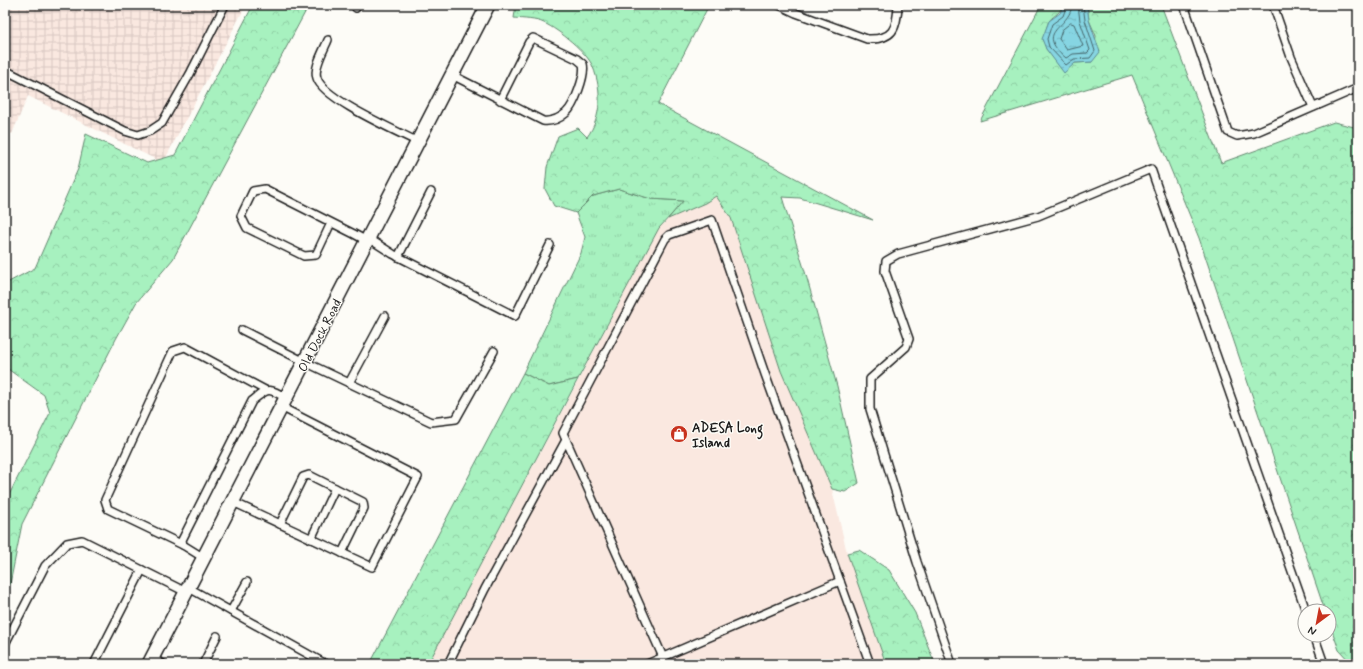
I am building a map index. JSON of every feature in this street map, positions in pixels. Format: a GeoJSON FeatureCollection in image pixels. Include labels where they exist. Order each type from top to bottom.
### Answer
{"type":"FeatureCollection","features":[{"type":"Feature","properties":{"kind":"street","name":"Old Dock Road"},"geometry":{"type":"LineString","coordinates":[[155,662],[187,590],[368,240],[486,6]]}},
{"type":"Feature","properties":{"kind":"lane"},"geometry":{"type":"LineString","coordinates":[[5,70],[125,131],[138,135],[150,131],[162,123],[190,74],[225,5]]}},
{"type":"Feature","properties":{"kind":"lane"},"geometry":{"type":"LineString","coordinates":[[779,5],[796,13],[867,39],[878,39],[889,35],[896,24],[898,5]]}},
{"type":"Feature","properties":{"kind":"lane"},"geometry":{"type":"LineString","coordinates":[[1184,5],[1228,132],[1236,136],[1254,133],[1358,88]]}},
{"type":"Feature","properties":{"kind":"lane"},"geometry":{"type":"LineString","coordinates":[[1274,5],[1291,57],[1313,107]]}},
{"type":"Feature","properties":{"kind":"lane"},"geometry":{"type":"LineString","coordinates":[[452,75],[500,100],[543,122],[557,119],[567,112],[572,105],[584,75],[584,64],[577,59],[533,38],[529,42],[500,100]]}},
{"type":"Feature","properties":{"kind":"lane"},"geometry":{"type":"LineString","coordinates":[[328,40],[316,72],[317,79],[323,88],[330,95],[347,105],[418,142]]}},
{"type":"Feature","properties":{"kind":"lane"},"geometry":{"type":"LineString","coordinates":[[952,664],[917,562],[870,409],[870,379],[906,347],[909,338],[885,271],[886,262],[898,254],[1038,216],[1151,169],[1303,603]]}},
{"type":"Feature","properties":{"kind":"lane"},"geometry":{"type":"LineString","coordinates":[[331,222],[316,255],[304,256],[248,228],[241,216],[253,191],[265,189],[368,240],[398,257],[514,316],[550,245]]}},
{"type":"Feature","properties":{"kind":"lane"},"geometry":{"type":"LineString","coordinates":[[398,257],[430,192]]}},
{"type":"Feature","properties":{"kind":"lane"},"geometry":{"type":"LineString","coordinates":[[665,661],[563,433],[664,239],[669,235],[712,220],[870,664]]}},
{"type":"Feature","properties":{"kind":"lane"},"geometry":{"type":"LineString","coordinates":[[349,383],[385,316]]}},
{"type":"Feature","properties":{"kind":"lane"},"geometry":{"type":"LineString","coordinates":[[242,330],[305,362],[432,422],[456,419],[494,351]]}},
{"type":"Feature","properties":{"kind":"lane"},"geometry":{"type":"LineString","coordinates":[[204,558],[183,545],[108,509],[105,500],[173,351],[185,347],[265,390],[272,390],[284,402],[418,477],[372,567],[233,502]]}},
{"type":"Feature","properties":{"kind":"lane"},"geometry":{"type":"LineString","coordinates":[[183,545],[182,540],[252,401],[265,390]]}},
{"type":"Feature","properties":{"kind":"lane"},"geometry":{"type":"LineString","coordinates":[[448,664],[485,589],[566,440]]}},
{"type":"Feature","properties":{"kind":"lane"},"geometry":{"type":"LineString","coordinates":[[280,524],[303,477],[309,475],[363,502],[364,508],[342,553]]}},
{"type":"Feature","properties":{"kind":"lane"},"geometry":{"type":"LineString","coordinates":[[311,539],[335,488]]}},
{"type":"Feature","properties":{"kind":"lane"},"geometry":{"type":"LineString","coordinates":[[5,644],[45,566],[67,543],[82,540],[142,570],[231,611],[264,628],[294,648],[326,664]]}},
{"type":"Feature","properties":{"kind":"lane"},"geometry":{"type":"LineString","coordinates":[[94,664],[142,570]]}},
{"type":"Feature","properties":{"kind":"lane"},"geometry":{"type":"LineString","coordinates":[[647,664],[665,661],[840,581]]}},
{"type":"Feature","properties":{"kind":"lane"},"geometry":{"type":"LineString","coordinates":[[231,611],[247,582]]}},
{"type":"Feature","properties":{"kind":"lane"},"geometry":{"type":"LineString","coordinates":[[203,664],[217,636]]}},
{"type":"Feature","properties":{"kind":"lane"},"geometry":{"type":"LineString","coordinates":[[1317,643],[1324,664]]}},
{"type":"Feature","properties":{"kind":"shaded area"},"geometry":{"type":"Polygon","coordinates":[[[5,5],[246,5],[163,163],[28,96],[12,134],[5,131],[5,5]]]}},
{"type":"Feature","properties":{"kind":"shaded area","name":"ADESA Long Island"},"geometry":{"type":"Polygon","coordinates":[[[716,195],[731,218],[781,371],[832,489],[847,553],[886,664],[428,664],[659,228],[668,219],[705,203],[716,195]]]}},
{"type":"Feature","properties":{"kind":"green space"},"geometry":{"type":"Polygon","coordinates":[[[253,5],[309,5],[173,259],[136,303],[116,339],[22,524],[10,584],[5,593],[5,503],[50,413],[44,395],[5,367],[5,284],[35,268],[78,169],[86,134],[147,163],[175,155],[253,5]]]}},
{"type":"Feature","properties":{"kind":"green space"},"geometry":{"type":"Polygon","coordinates":[[[516,5],[709,5],[658,104],[873,220],[800,198],[782,197],[806,275],[837,386],[859,483],[845,492],[832,489],[781,371],[731,218],[716,196],[705,203],[668,219],[683,201],[651,199],[619,189],[593,196],[576,213],[554,206],[545,189],[547,167],[558,136],[578,128],[587,137],[596,121],[598,112],[598,85],[590,61],[579,48],[565,36],[544,23],[514,18],[516,5]]]}},
{"type":"Feature","properties":{"kind":"green space"},"geometry":{"type":"Polygon","coordinates":[[[1041,5],[1063,5],[1059,12],[1050,20],[1047,25],[1046,32],[1046,49],[1059,64],[1092,62],[1096,36],[1089,20],[1087,5],[1161,5],[1221,163],[1334,122],[1358,128],[1358,664],[1352,664],[1339,650],[1336,643],[1337,603],[1322,603],[1199,238],[1132,75],[980,121],[1041,5]]]}},
{"type":"Feature","properties":{"kind":"green space"},"geometry":{"type":"Polygon","coordinates":[[[619,189],[651,199],[684,201],[659,228],[578,379],[549,386],[523,373],[581,253],[585,237],[576,213],[593,196],[619,189]]]}},
{"type":"Feature","properties":{"kind":"green space"},"geometry":{"type":"Polygon","coordinates":[[[523,373],[549,386],[578,379],[428,664],[370,664],[523,373]]]}},
{"type":"Feature","properties":{"kind":"green space"},"geometry":{"type":"Polygon","coordinates":[[[859,550],[889,570],[915,613],[935,664],[886,664],[847,553],[859,550]]]}},
{"type":"Feature","properties":{"kind":"water"},"geometry":{"type":"Polygon","coordinates":[[[1063,5],[1087,5],[1089,20],[1100,52],[1092,62],[1075,63],[1064,73],[1046,49],[1042,39],[1049,21],[1060,13],[1063,5]]]}},
{"type":"Feature","properties":{"kind":"place","name":"ADESA Long Island"},"geometry":{"type":"Point","coordinates":[679,434]}}]}
